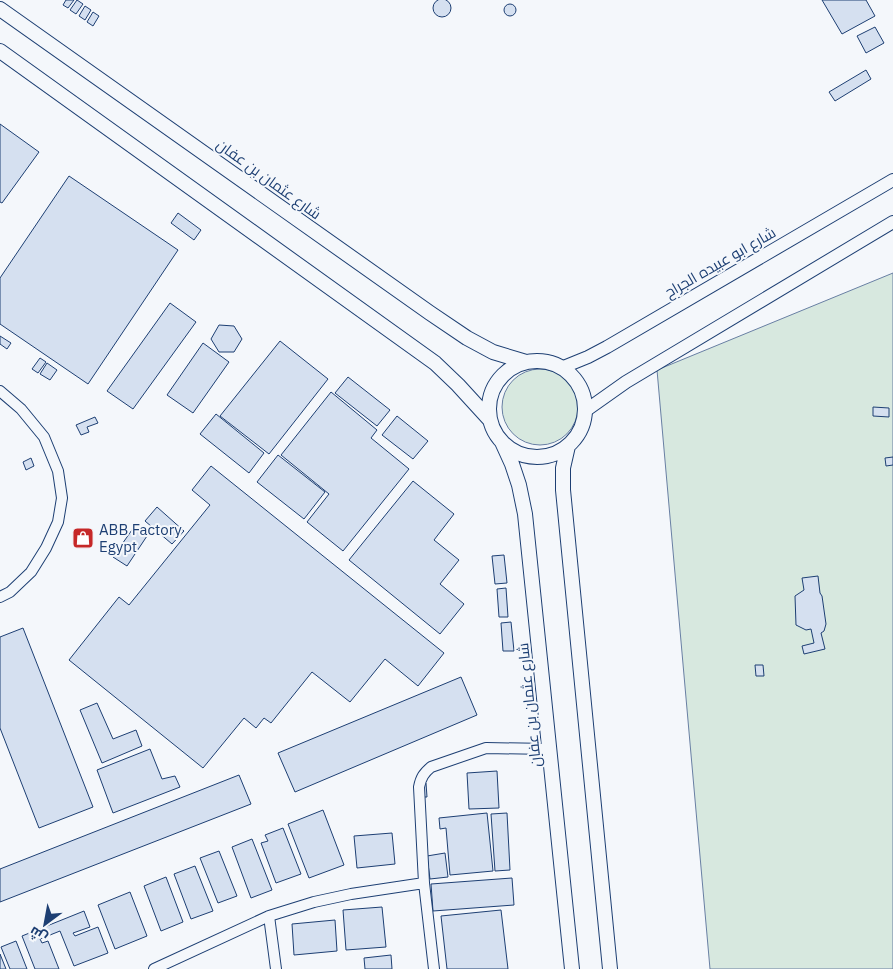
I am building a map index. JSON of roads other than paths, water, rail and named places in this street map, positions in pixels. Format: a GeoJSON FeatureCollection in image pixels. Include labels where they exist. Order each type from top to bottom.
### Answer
{"type":"FeatureCollection","features":[{"type":"Feature","properties":{"kind":"main road","name":"شارع عثمان بن عفان"},"geometry":{"type":"LineString","coordinates":[[0,9],[467,338],[493,352],[526,362]]}},
{"type":"Feature","properties":{"kind":"main road"},"geometry":{"type":"LineString","coordinates":[[0,51],[435,363],[490,420]]}},
{"type":"Feature","properties":{"kind":"main road"},"geometry":{"type":"LineString","coordinates":[[526,362],[550,363],[561,368],[574,379],[582,394],[585,411],[583,424],[578,435],[568,446],[556,454],[534,457],[513,451],[494,432],[488,405],[492,390],[500,378],[512,368],[526,362]]}},
{"type":"Feature","properties":{"kind":"main road","name":"شارع عثمان بن عفان"},"geometry":{"type":"LineString","coordinates":[[502,442],[519,485],[525,514],[572,969]]}},
{"type":"Feature","properties":{"kind":"main road"},"geometry":{"type":"LineString","coordinates":[[568,446],[563,468],[563,490],[610,969]]}},
{"type":"Feature","properties":{"kind":"street","name":"شارع ابو عبيده الجراح"},"geometry":{"type":"LineString","coordinates":[[561,368],[607,347],[893,180]]}},
{"type":"Feature","properties":{"kind":"street"},"geometry":{"type":"LineString","coordinates":[[585,411],[626,382],[893,222]]}},
{"type":"Feature","properties":{"kind":"street"},"geometry":{"type":"LineString","coordinates":[[0,391],[21,409],[44,437],[58,471],[62,498],[58,522],[46,548],[31,572],[10,592],[0,597]]}},
{"type":"Feature","properties":{"kind":"street"},"geometry":{"type":"LineString","coordinates":[[434,969],[424,883],[420,779],[431,767],[486,748],[549,749]]}},
{"type":"Feature","properties":{"kind":"street"},"geometry":{"type":"LineString","coordinates":[[154,969],[269,916],[314,902],[351,894],[424,883]]}},
{"type":"Feature","properties":{"kind":"street"},"geometry":{"type":"LineString","coordinates":[[269,916],[276,969]]}},
{"type":"Feature","properties":{"kind":"place","name":"ABB Factory Egypt"},"geometry":{"type":"Point","coordinates":[83,538]}}]}
